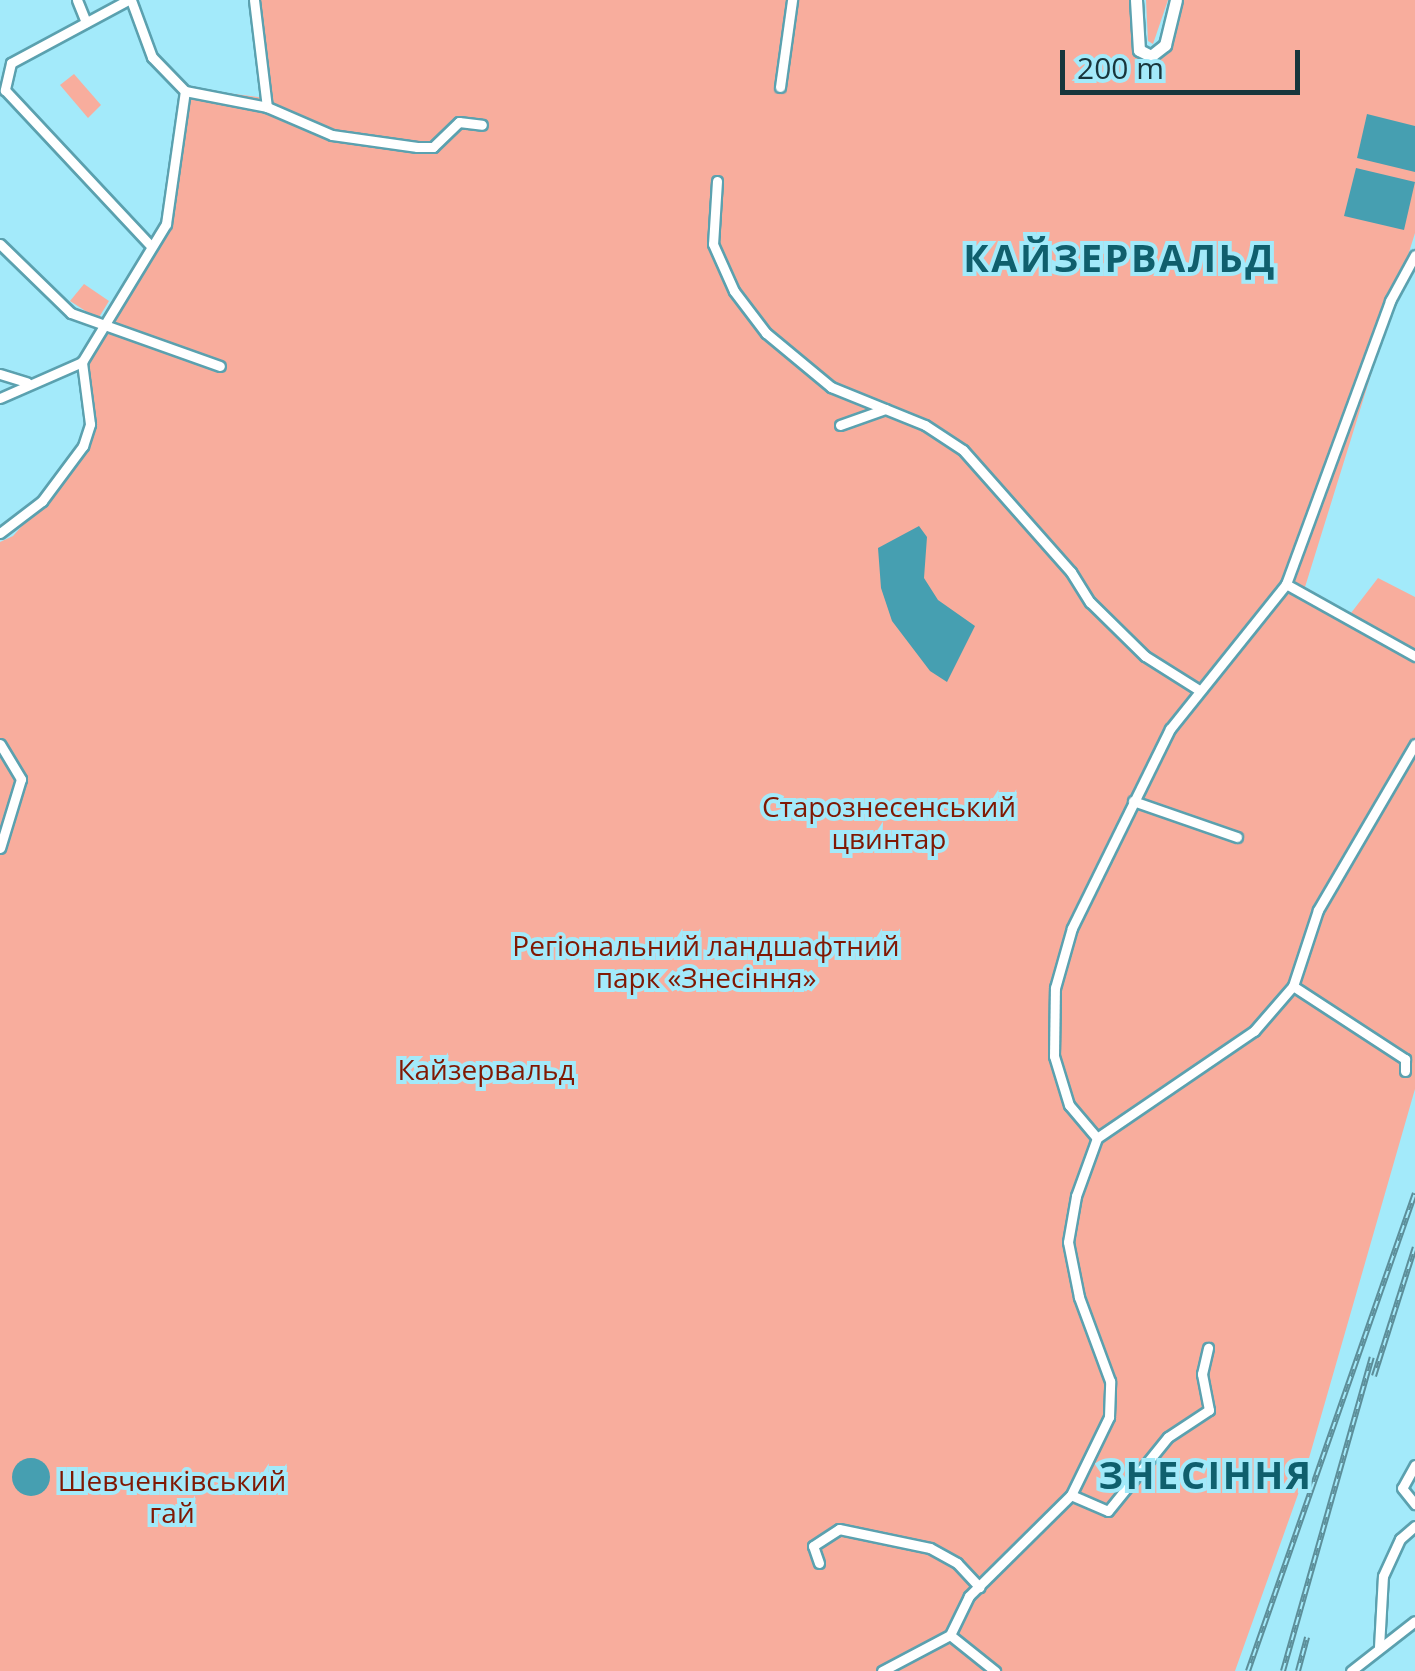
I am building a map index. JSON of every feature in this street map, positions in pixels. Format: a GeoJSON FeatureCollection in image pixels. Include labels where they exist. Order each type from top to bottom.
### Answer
{"type":"FeatureCollection","features":[{"type":"Feature","properties":{"kind":"main road"},"geometry":{"type":"LineString","coordinates":[[1136,0],[1139,50],[1151,56],[1165,45],[1176,0]]}},
{"type":"Feature","properties":{"kind":"street"},"geometry":{"type":"LineString","coordinates":[[76,0],[86,22]]}},
{"type":"Feature","properties":{"kind":"street"},"geometry":{"type":"LineString","coordinates":[[151,246],[5,90],[11,63],[129,0],[152,57],[185,92],[267,107],[332,135],[417,148],[433,147],[458,122],[482,125]]}},
{"type":"Feature","properties":{"kind":"street"},"geometry":{"type":"LineString","coordinates":[[254,0],[267,107]]}},
{"type":"Feature","properties":{"kind":"street"},"geometry":{"type":"LineString","coordinates":[[780,87],[792,0]]}},
{"type":"Feature","properties":{"kind":"street"},"geometry":{"type":"LineString","coordinates":[[0,533],[42,501],[83,446],[90,424],[82,362],[170,211],[185,92]]}},
{"type":"Feature","properties":{"kind":"street"},"geometry":{"type":"LineString","coordinates":[[717,180],[713,244],[734,291],[804,370],[963,450],[1071,572],[1090,602],[1145,656],[1199,690]]}},
{"type":"Feature","properties":{"kind":"street"},"geometry":{"type":"LineString","coordinates":[[0,244],[58,304],[100,328],[220,366]]}},
{"type":"Feature","properties":{"kind":"street"},"geometry":{"type":"LineString","coordinates":[[1097,1138],[1078,1121],[1063,1088],[1053,1003],[1072,928],[1134,801],[1199,690],[1286,584],[1390,301],[1415,255]]}},
{"type":"Feature","properties":{"kind":"street"},"geometry":{"type":"LineString","coordinates":[[0,398],[27,382],[82,362]]}},
{"type":"Feature","properties":{"kind":"street"},"geometry":{"type":"LineString","coordinates":[[0,374],[27,382]]}},
{"type":"Feature","properties":{"kind":"street"},"geometry":{"type":"LineString","coordinates":[[840,425],[885,409]]}},
{"type":"Feature","properties":{"kind":"street"},"geometry":{"type":"LineString","coordinates":[[1286,584],[1415,656]]}},
{"type":"Feature","properties":{"kind":"street"},"geometry":{"type":"LineString","coordinates":[[0,744],[22,779],[0,848]]}},
{"type":"Feature","properties":{"kind":"street"},"geometry":{"type":"LineString","coordinates":[[882,1671],[950,1635],[979,1587],[1070,1495],[1113,1406],[1068,1242],[1076,1196],[1097,1138],[1254,1031],[1292,986],[1318,910],[1415,744]]}},
{"type":"Feature","properties":{"kind":"street"},"geometry":{"type":"LineString","coordinates":[[1134,801],[1237,838]]}},
{"type":"Feature","properties":{"kind":"street"},"geometry":{"type":"LineString","coordinates":[[1292,986],[1405,1059],[1406,1071]]}},
{"type":"Feature","properties":{"kind":"street"},"geometry":{"type":"LineString","coordinates":[[1070,1495],[1108,1511],[1134,1486],[1168,1437],[1208,1410],[1202,1374],[1208,1348]]}},
{"type":"Feature","properties":{"kind":"street"},"geometry":{"type":"LineString","coordinates":[[1415,1466],[1402,1483],[1415,1504]]}},
{"type":"Feature","properties":{"kind":"street"},"geometry":{"type":"LineString","coordinates":[[1380,1646],[1383,1576],[1400,1539],[1415,1526]]}},
{"type":"Feature","properties":{"kind":"street"},"geometry":{"type":"LineString","coordinates":[[819,1563],[814,1546],[839,1529],[930,1548],[958,1562],[979,1587]]}},
{"type":"Feature","properties":{"kind":"street"},"geometry":{"type":"LineString","coordinates":[[958,1617],[965,1642]]}},
{"type":"Feature","properties":{"kind":"street"},"geometry":{"type":"LineString","coordinates":[[1351,1671],[1414,1622]]}},
{"type":"Feature","properties":{"kind":"street"},"geometry":{"type":"LineString","coordinates":[[950,1635],[965,1642],[995,1671]]}},
{"type":"Feature","properties":{"kind":"green space","name":"Регіональний ландшафтний парк «Знесіння»"},"geometry":{"type":"Polygon","coordinates":[[[259,0],[1134,0],[1133,45],[1138,55],[1159,57],[1179,0],[1415,0],[1415,233],[1305,587],[1351,613],[1378,578],[1415,597],[1415,1089],[1301,1486],[1235,1671],[0,1671],[0,542],[13,536],[83,456],[93,430],[87,360],[169,223],[188,88],[273,99],[259,0]]]}},
{"type":"Feature","properties":{"kind":"green space"},"geometry":{"type":"Polygon","coordinates":[[[1146,0],[1168,0],[1153,44],[1148,41],[1146,0]]]}},
{"type":"Feature","properties":{"kind":"green space"},"geometry":{"type":"Polygon","coordinates":[[[74,74],[101,105],[88,118],[60,85],[74,74]]]}},
{"type":"Feature","properties":{"kind":"green space"},"geometry":{"type":"Polygon","coordinates":[[[84,284],[109,301],[98,319],[70,301],[84,284]]]}},
{"type":"Feature","properties":{"kind":"water"},"geometry":{"type":"Polygon","coordinates":[[[1367,114],[1415,126],[1415,172],[1357,158],[1367,114]]]}},
{"type":"Feature","properties":{"kind":"water"},"geometry":{"type":"Polygon","coordinates":[[[1356,168],[1415,182],[1404,230],[1344,216],[1356,168]]]}},
{"type":"Feature","properties":{"kind":"water"},"geometry":{"type":"Polygon","coordinates":[[[919,526],[927,537],[924,578],[938,600],[975,626],[947,682],[930,671],[892,621],[881,588],[878,548],[919,526]]]}},
{"type":"Feature","properties":{"kind":"water"},"geometry":{"type":"Polygon","coordinates":[[[31,1458],[44,1464],[50,1477],[44,1490],[31,1496],[18,1490],[12,1477],[18,1464],[31,1458]]]}},
{"type":"Feature","properties":{"kind":"railway"},"geometry":{"type":"LineString","coordinates":[[1248,1671],[1415,1193]]}},
{"type":"Feature","properties":{"kind":"railway"},"geometry":{"type":"LineString","coordinates":[[1374,1376],[1415,1247]]}},
{"type":"Feature","properties":{"kind":"railway"},"geometry":{"type":"LineString","coordinates":[[1283,1671],[1372,1357]]}},
{"type":"Feature","properties":{"kind":"railway"},"geometry":{"type":"LineString","coordinates":[[1298,1671],[1307,1637]]}},
{"type":"Feature","properties":{"kind":"district","name":"КАЙЗЕРВАЛЬД"},"geometry":{"type":"Point","coordinates":[1120,258]}},
{"type":"Feature","properties":{"kind":"district","name":"ЗНЕСІННЯ"},"geometry":{"type":"Point","coordinates":[1206,1475]}},
{"type":"Feature","properties":{"kind":"park label","name":"Старознесенський цвинтар"},"geometry":{"type":"Point","coordinates":[889,822]}},
{"type":"Feature","properties":{"kind":"park label","name":"Кайзервальд"},"geometry":{"type":"Point","coordinates":[486,1069]}},
{"type":"Feature","properties":{"kind":"park label","name":"Шевченківський гай"},"geometry":{"type":"Point","coordinates":[172,1496]}}]}
